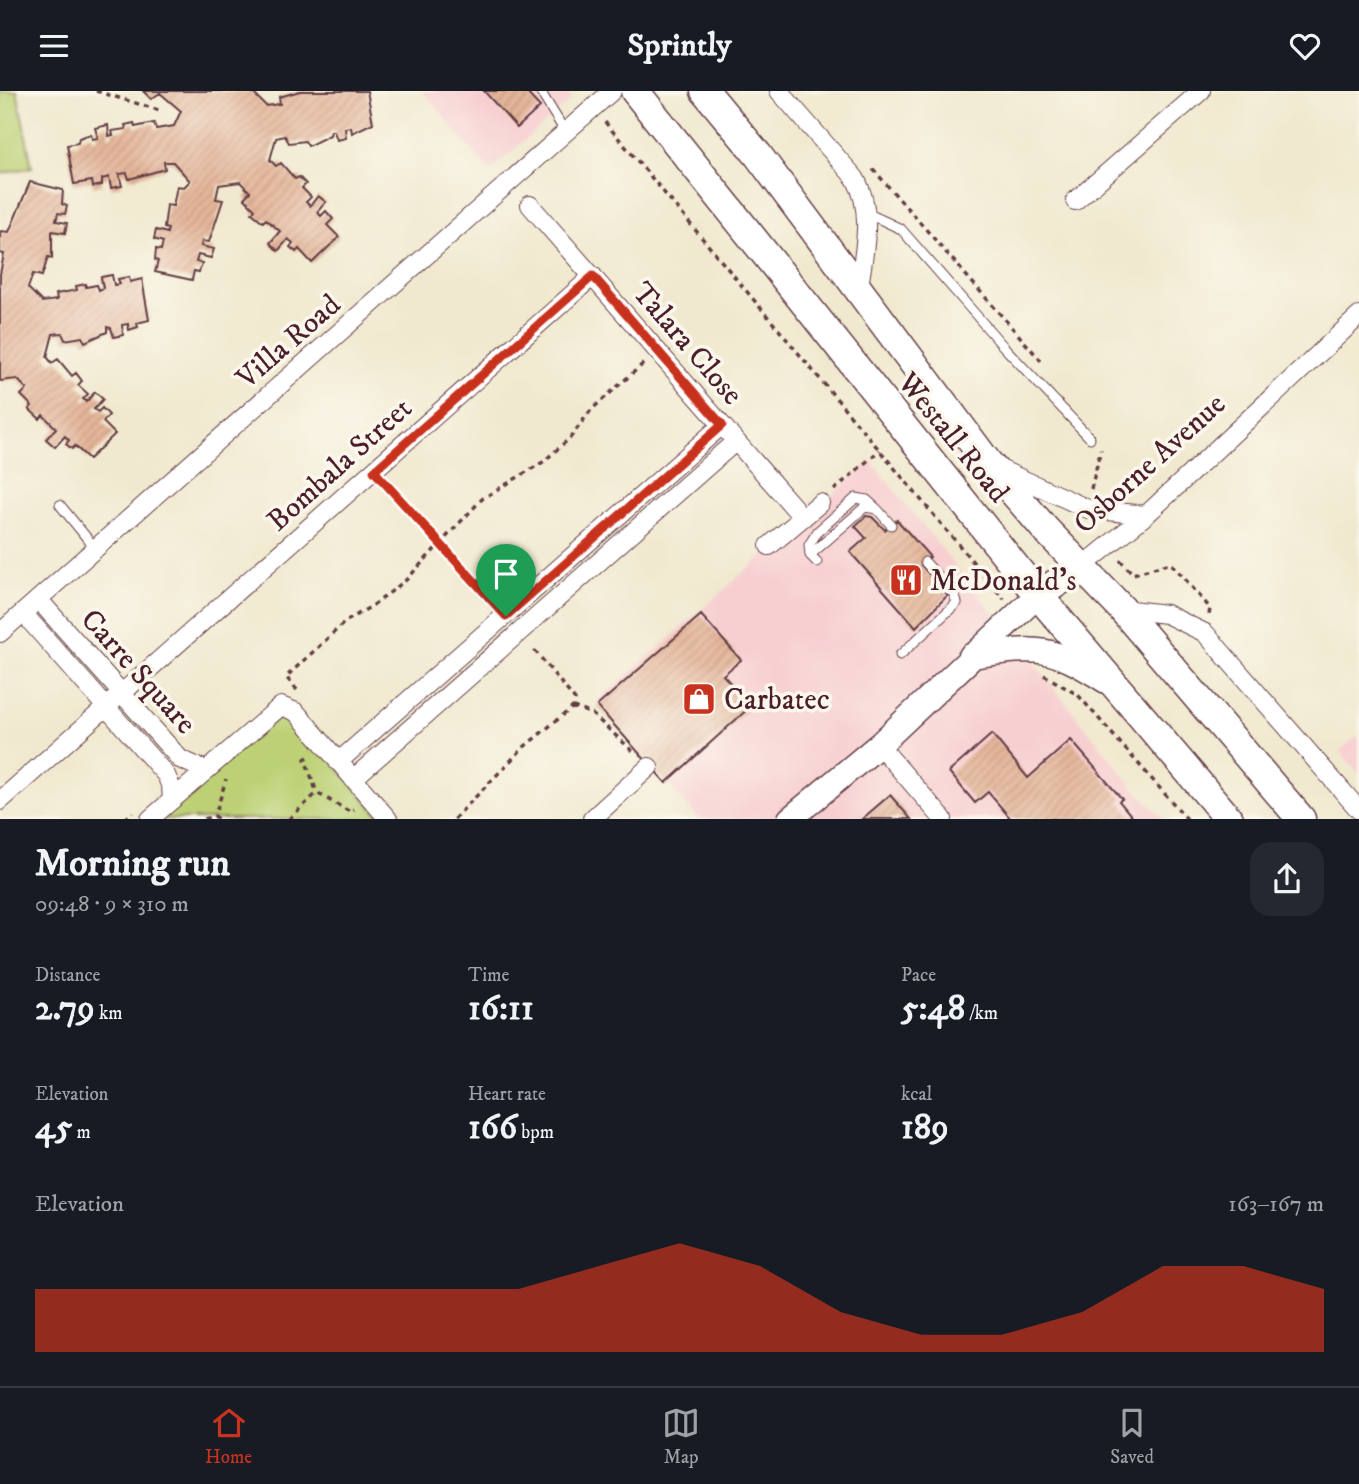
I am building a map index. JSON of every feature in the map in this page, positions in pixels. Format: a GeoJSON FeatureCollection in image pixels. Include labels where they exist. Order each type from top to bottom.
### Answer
{"type":"FeatureCollection","features":[{"type":"Feature","properties":{"kind":"main road","name":"Westall Road"},"geometry":{"type":"LineString","coordinates":[[635,91],[1038,595],[1229,819]]}},
{"type":"Feature","properties":{"kind":"main road","name":"Westall Road"},"geometry":{"type":"LineString","coordinates":[[705,91],[758,155],[858,293],[988,463],[1122,609],[1301,819]]}},
{"type":"Feature","properties":{"kind":"main road","name":"Osborne Avenue"},"geometry":{"type":"LineString","coordinates":[[790,819],[879,745],[1017,613],[1038,595],[1083,566]]}},
{"type":"Feature","properties":{"kind":"main road"},"geometry":{"type":"LineString","coordinates":[[971,656],[1035,649],[1068,657],[1119,689]]}},
{"type":"Feature","properties":{"kind":"street","name":"Villa Road"},"geometry":{"type":"LineString","coordinates":[[0,633],[612,91]]}},
{"type":"Feature","properties":{"kind":"street"},"geometry":{"type":"LineString","coordinates":[[1075,201],[1201,91]]}},
{"type":"Feature","properties":{"kind":"street"},"geometry":{"type":"LineString","coordinates":[[788,94],[855,178],[863,192],[867,213],[858,293]]}},
{"type":"Feature","properties":{"kind":"street","name":"Talara Close"},"geometry":{"type":"LineString","coordinates":[[530,205],[803,518]]}},
{"type":"Feature","properties":{"kind":"street","name":"Bombala Street"},"geometry":{"type":"LineString","coordinates":[[0,801],[593,276]]}},
{"type":"Feature","properties":{"kind":"street","name":"Osborne Avenue"},"geometry":{"type":"LineString","coordinates":[[1083,566],[1146,515],[1359,316]]}},
{"type":"Feature","properties":{"kind":"street"},"geometry":{"type":"LineString","coordinates":[[338,762],[722,425]]}},
{"type":"Feature","properties":{"kind":"street"},"geometry":{"type":"LineString","coordinates":[[354,779],[736,441]]}},
{"type":"Feature","properties":{"kind":"street"},"geometry":{"type":"LineString","coordinates":[[988,463],[1079,506],[1102,512],[1146,515]]}},
{"type":"Feature","properties":{"kind":"street"},"geometry":{"type":"LineString","coordinates":[[769,547],[820,503]]}},
{"type":"Feature","properties":{"kind":"street","name":"Carre Square"},"geometry":{"type":"LineString","coordinates":[[38,600],[180,759],[205,769]]}},
{"type":"Feature","properties":{"kind":"street"},"geometry":{"type":"LineString","coordinates":[[1122,609],[1180,618],[1199,628],[1217,645],[1359,810]]}},
{"type":"Feature","properties":{"kind":"street","name":"Carre Square"},"geometry":{"type":"LineString","coordinates":[[23,613],[166,775],[172,787],[172,799]]}},
{"type":"Feature","properties":{"kind":"street"},"geometry":{"type":"LineString","coordinates":[[506,616],[520,632]]}},
{"type":"Feature","properties":{"kind":"street","name":"Carre Square"},"geometry":{"type":"LineString","coordinates":[[150,819],[281,706],[291,708],[388,819]]}},
{"type":"Feature","properties":{"kind":"street"},"geometry":{"type":"LineString","coordinates":[[879,745],[943,819]]}},
{"type":"Feature","properties":{"kind":"street"},"geometry":{"type":"LineString","coordinates":[[592,819],[649,767]]}},
{"type":"Feature","properties":{"kind":"lane"},"geometry":{"type":"LineString","coordinates":[[540,91],[566,133]]}},
{"type":"Feature","properties":{"kind":"lane"},"geometry":{"type":"LineString","coordinates":[[867,213],[901,229],[1003,347],[1090,438]]}},
{"type":"Feature","properties":{"kind":"lane"},"geometry":{"type":"LineString","coordinates":[[60,505],[95,548]]}},
{"type":"Feature","properties":{"kind":"lane"},"geometry":{"type":"LineString","coordinates":[[814,558],[862,509],[870,506],[877,509],[891,525]]}},
{"type":"Feature","properties":{"kind":"lane"},"geometry":{"type":"LineString","coordinates":[[900,655],[957,603],[954,594],[925,562]]}},
{"type":"Feature","properties":{"kind":"path"},"geometry":{"type":"LineString","coordinates":[[96,91],[162,111]]}},
{"type":"Feature","properties":{"kind":"path"},"geometry":{"type":"LineString","coordinates":[[594,107],[985,579],[1017,613]]}},
{"type":"Feature","properties":{"kind":"path"},"geometry":{"type":"LineString","coordinates":[[304,699],[286,677],[337,629],[396,588],[440,545],[481,499],[543,462],[570,439],[591,410],[658,350]]}},
{"type":"Feature","properties":{"kind":"path"},"geometry":{"type":"LineString","coordinates":[[820,503],[880,450]]}},
{"type":"Feature","properties":{"kind":"path"},"geometry":{"type":"LineString","coordinates":[[374,471],[506,616]]}},
{"type":"Feature","properties":{"kind":"path"},"geometry":{"type":"LineString","coordinates":[[454,819],[524,747],[573,707],[575,699],[520,632]]}},
{"type":"Feature","properties":{"kind":"path"},"geometry":{"type":"LineString","coordinates":[[1035,649],[1035,664],[1046,678],[1078,695],[1187,819]]}},
{"type":"Feature","properties":{"kind":"path"},"geometry":{"type":"LineString","coordinates":[[573,707],[592,714],[649,767]]}},
{"type":"Feature","properties":{"kind":"path"},"geometry":{"type":"LineString","coordinates":[[323,744],[305,759],[317,793],[350,812],[371,799]]}},
{"type":"Feature","properties":{"kind":"path"},"geometry":{"type":"LineString","coordinates":[[204,819],[216,817],[228,776],[205,769]]}},
{"type":"Feature","properties":{"kind":"path"},"geometry":{"type":"LineString","coordinates":[[289,819],[317,793]]}},
{"type":"Feature","properties":{"kind":"shaded area"},"geometry":{"type":"Polygon","coordinates":[[[422,91],[565,91],[572,99],[490,171],[422,91]]]}},
{"type":"Feature","properties":{"kind":"shaded area"},"geometry":{"type":"Polygon","coordinates":[[[871,461],[1132,785],[1163,819],[699,819],[597,706],[598,700],[871,461]]]}},
{"type":"Feature","properties":{"kind":"shaded area"},"geometry":{"type":"Polygon","coordinates":[[[1359,735],[1359,773],[1340,751],[1359,735]]]}},
{"type":"Feature","properties":{"kind":"green space"},"geometry":{"type":"Polygon","coordinates":[[[0,91],[17,91],[32,167],[0,174],[0,91]]]}},
{"type":"Feature","properties":{"kind":"green space"},"geometry":{"type":"Polygon","coordinates":[[[281,714],[293,715],[382,819],[159,819],[281,714]]]}},
{"type":"Feature","properties":{"kind":"building"},"geometry":{"type":"Polygon","coordinates":[[[143,91],[251,91],[266,106],[280,104],[279,97],[300,91],[367,91],[373,123],[352,133],[351,127],[345,128],[346,138],[337,140],[334,131],[331,131],[330,135],[308,146],[305,141],[289,143],[285,136],[276,138],[270,160],[276,166],[281,163],[295,179],[299,177],[306,184],[302,188],[311,197],[306,202],[310,206],[318,196],[326,202],[317,212],[321,216],[326,211],[333,219],[327,225],[339,237],[312,263],[299,249],[296,252],[290,247],[293,243],[288,239],[278,251],[270,243],[280,231],[266,219],[263,222],[252,213],[255,209],[244,198],[250,192],[240,182],[219,185],[216,199],[223,200],[209,242],[202,241],[201,246],[214,249],[211,258],[198,255],[196,262],[202,263],[199,272],[194,271],[192,280],[155,272],[158,261],[155,260],[156,249],[161,250],[163,242],[154,239],[156,230],[167,233],[168,229],[164,228],[167,205],[173,206],[177,186],[184,187],[190,181],[173,162],[164,162],[165,169],[129,179],[127,173],[119,174],[122,186],[111,188],[109,177],[102,179],[102,185],[93,187],[92,181],[74,184],[67,145],[78,143],[79,138],[91,134],[92,139],[98,138],[95,128],[108,125],[109,136],[113,135],[112,131],[126,129],[125,125],[134,123],[135,127],[154,123],[156,129],[174,126],[181,111],[160,93],[151,99],[143,91]]]}},
{"type":"Feature","properties":{"kind":"building"},"geometry":{"type":"Polygon","coordinates":[[[484,91],[525,91],[540,107],[517,128],[484,91]]]}},
{"type":"Feature","properties":{"kind":"building"},"geometry":{"type":"Polygon","coordinates":[[[30,182],[63,190],[62,204],[67,206],[65,214],[58,213],[56,221],[67,223],[65,233],[52,231],[52,258],[48,257],[42,276],[33,274],[28,288],[42,302],[57,300],[56,294],[77,290],[76,286],[97,285],[99,290],[103,288],[101,277],[112,275],[114,285],[120,284],[118,279],[129,277],[130,282],[142,279],[149,320],[137,323],[138,327],[129,330],[128,324],[122,325],[123,335],[114,337],[111,328],[107,327],[107,332],[85,342],[82,337],[65,340],[62,333],[53,334],[47,357],[52,363],[58,359],[72,376],[76,373],[82,381],[78,385],[88,394],[83,399],[86,402],[95,392],[103,399],[94,409],[98,412],[102,408],[109,415],[103,422],[115,434],[89,459],[75,446],[72,449],[66,444],[69,440],[65,436],[55,447],[46,439],[56,428],[43,415],[40,419],[29,409],[32,406],[21,395],[27,389],[17,379],[0,381],[0,274],[4,254],[0,253],[0,235],[1,231],[9,232],[30,182]]]}},
{"type":"Feature","properties":{"kind":"building","name":"McDonald's"},"geometry":{"type":"Polygon","coordinates":[[[866,516],[872,517],[885,530],[897,520],[930,557],[921,565],[948,595],[916,627],[850,552],[866,538],[855,526],[866,516]]]}},
{"type":"Feature","properties":{"kind":"building"},"geometry":{"type":"Polygon","coordinates":[[[701,615],[741,660],[723,675],[751,706],[666,783],[597,706],[701,615]]]}},
{"type":"Feature","properties":{"kind":"building"},"geometry":{"type":"Polygon","coordinates":[[[992,734],[1028,778],[1071,740],[1122,799],[1119,801],[1134,819],[1011,819],[988,792],[975,803],[949,772],[992,734]]]}},
{"type":"Feature","properties":{"kind":"building"},"geometry":{"type":"Polygon","coordinates":[[[890,795],[911,819],[862,819],[890,795]]]}},
{"type":"Feature","properties":{"kind":"place","name":"McDonald's"},"geometry":{"type":"Point","coordinates":[906,580]}},
{"type":"Feature","properties":{"kind":"place","name":"Carbatec"},"geometry":{"type":"Point","coordinates":[699,699]}},
{"type":"Feature","properties":{"kind":"route"},"geometry":{"type":"LineString","coordinates":[[593,276],[722,425],[506,616],[374,471],[593,276]]}}]}
